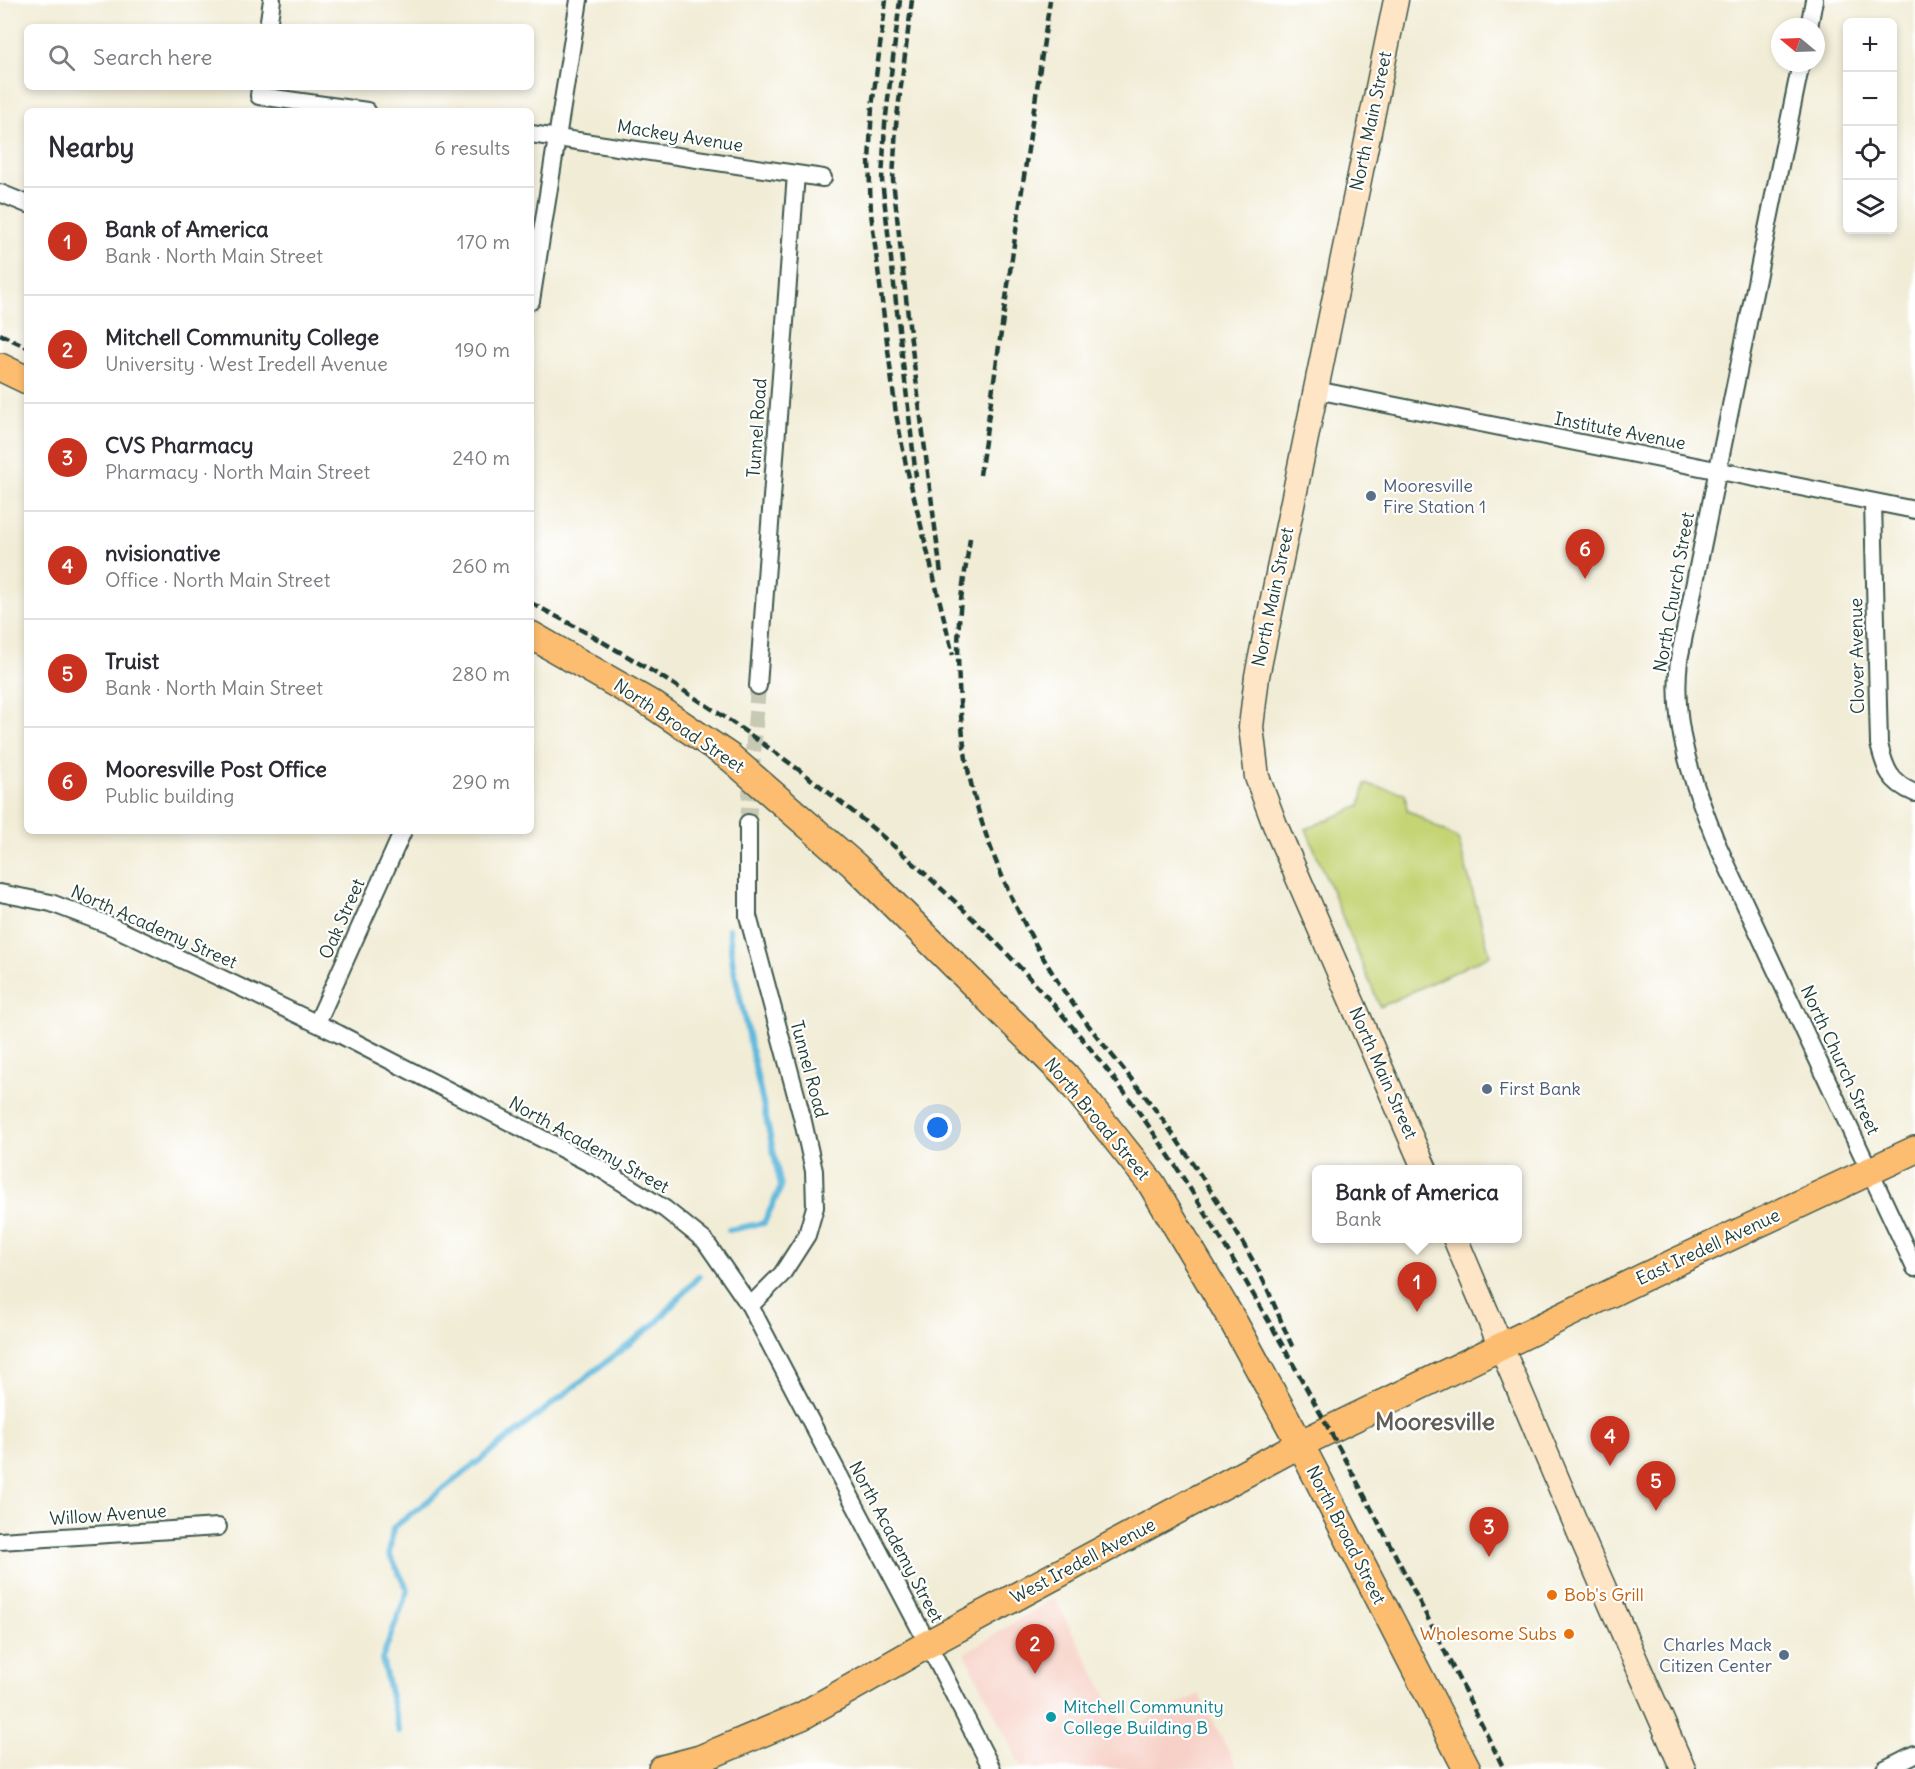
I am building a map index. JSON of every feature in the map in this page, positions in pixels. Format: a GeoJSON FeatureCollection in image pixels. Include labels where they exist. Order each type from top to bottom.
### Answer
{"type":"FeatureCollection","features":[{"type":"Feature","properties":{"kind":"main road","name":"North Main Street"},"geometry":{"type":"LineString","coordinates":[[1396,0],[1257,676],[1251,727],[1257,777],[1277,831],[1423,1165]]}},
{"type":"Feature","properties":{"kind":"main road"},"geometry":{"type":"LineString","coordinates":[[0,367],[24,379]]}},
{"type":"Feature","properties":{"kind":"main road","name":"North Broad Street"},"geometry":{"type":"LineString","coordinates":[[534,637],[653,705],[731,758],[854,865],[1066,1076],[1151,1183],[1233,1321],[1300,1444],[1467,1769]]}},
{"type":"Feature","properties":{"kind":"main road","name":"East Iredell Avenue"},"geometry":{"type":"LineString","coordinates":[[1501,1346],[1915,1150]]}},
{"type":"Feature","properties":{"kind":"main road"},"geometry":{"type":"LineString","coordinates":[[1457,1243],[1683,1769]]}},
{"type":"Feature","properties":{"kind":"main road","name":"West Iredell Avenue"},"geometry":{"type":"LineString","coordinates":[[662,1769],[700,1759],[802,1716],[928,1644],[1300,1444],[1501,1346]]}},
{"type":"Feature","properties":{"kind":"street"},"geometry":{"type":"LineString","coordinates":[[268,24],[272,0]]}},
{"type":"Feature","properties":{"kind":"street"},"geometry":{"type":"LineString","coordinates":[[534,283],[579,0]]}},
{"type":"Feature","properties":{"kind":"street"},"geometry":{"type":"LineString","coordinates":[[1811,18],[1814,0]]}},
{"type":"Feature","properties":{"kind":"street","name":"North Church Street"},"geometry":{"type":"LineString","coordinates":[[1799,72],[1717,471],[1677,679],[1678,712],[1692,782],[1717,844],[1915,1268]]}},
{"type":"Feature","properties":{"kind":"street"},"geometry":{"type":"LineString","coordinates":[[260,92],[350,108]]}},
{"type":"Feature","properties":{"kind":"street","name":"Mackey Avenue"},"geometry":{"type":"LineString","coordinates":[[534,134],[823,178]]}},
{"type":"Feature","properties":{"kind":"street","name":"Tunnel Road"},"geometry":{"type":"LineString","coordinates":[[758,686],[796,174]]}},
{"type":"Feature","properties":{"kind":"street"},"geometry":{"type":"LineString","coordinates":[[0,193],[24,203]]}},
{"type":"Feature","properties":{"kind":"street","name":"Institute Avenue"},"geometry":{"type":"LineString","coordinates":[[1316,390],[1915,510]]}},
{"type":"Feature","properties":{"kind":"street","name":"Clover Avenue"},"geometry":{"type":"LineString","coordinates":[[1874,502],[1879,744],[1885,768],[1901,787],[1915,793]]}},
{"type":"Feature","properties":{"kind":"street","name":"Tunnel Road"},"geometry":{"type":"LineString","coordinates":[[748,823],[748,916],[814,1170],[815,1207],[807,1235],[782,1274],[750,1306]]}},
{"type":"Feature","properties":{"kind":"street","name":"Oak Street"},"geometry":{"type":"LineString","coordinates":[[317,1023],[402,834]]}},
{"type":"Feature","properties":{"kind":"street","name":"North Academy Street"},"geometry":{"type":"LineString","coordinates":[[0,893],[51,903],[109,925],[317,1023],[601,1169],[665,1209],[705,1241],[750,1306],[992,1769]]}},
{"type":"Feature","properties":{"kind":"street","name":"Willow Avenue"},"geometry":{"type":"LineString","coordinates":[[0,1541],[218,1527]]}},
{"type":"Feature","properties":{"kind":"street"},"geometry":{"type":"LineString","coordinates":[[1885,1769],[1915,1754]]}},
{"type":"Feature","properties":{"kind":"shaded area"},"geometry":{"type":"Polygon","coordinates":[[[1054,1598],[1126,1731],[1199,1694],[1238,1769],[1022,1769],[965,1653],[1054,1598]]]}},
{"type":"Feature","properties":{"kind":"green space"},"geometry":{"type":"Polygon","coordinates":[[[1365,784],[1405,793],[1407,810],[1458,839],[1490,955],[1380,1007],[1306,829],[1360,806],[1365,784]]]}},
{"type":"Feature","properties":{"kind":"waterway"},"geometry":{"type":"LineString","coordinates":[[729,929],[733,965],[781,1187],[764,1223],[729,1230]]}},
{"type":"Feature","properties":{"kind":"waterway"},"geometry":{"type":"LineString","coordinates":[[399,1731],[382,1659],[408,1590],[389,1554],[393,1528],[656,1323],[699,1276]]}},
{"type":"Feature","properties":{"kind":"tunnel"},"geometry":{"type":"LineString","coordinates":[[748,823],[758,686]]}},
{"type":"Feature","properties":{"kind":"railway"},"geometry":{"type":"LineString","coordinates":[[886,0],[872,107],[869,161],[871,213],[896,414],[906,465],[953,655]]}},
{"type":"Feature","properties":{"kind":"railway"},"geometry":{"type":"LineString","coordinates":[[900,0],[885,124],[882,180],[916,477]]}},
{"type":"Feature","properties":{"kind":"railway"},"geometry":{"type":"LineString","coordinates":[[912,0],[896,125],[893,180],[941,574]]}},
{"type":"Feature","properties":{"kind":"railway"},"geometry":{"type":"LineString","coordinates":[[980,475],[1050,0]]}},
{"type":"Feature","properties":{"kind":"railway"},"geometry":{"type":"LineString","coordinates":[[0,334],[24,346]]}},
{"type":"Feature","properties":{"kind":"railway"},"geometry":{"type":"LineString","coordinates":[[970,538],[959,626],[958,657],[963,737],[978,810],[1006,885],[1042,956],[1062,988],[1162,1118],[1216,1199],[1257,1268],[1294,1350]]}},
{"type":"Feature","properties":{"kind":"railway"},"geometry":{"type":"LineString","coordinates":[[534,605],[613,648],[693,697],[771,749],[845,806],[916,866],[984,930],[1048,998],[1108,1071],[1151,1129],[1228,1251],[1296,1369],[1357,1482],[1504,1769]]}},
{"type":"Feature","properties":{"kind":"place","name":"Mooresville Fire Station 1"},"geometry":{"type":"Point","coordinates":[1371,496]}},
{"type":"Feature","properties":{"kind":"place","name":"Mooresville Post Office"},"geometry":{"type":"Point","coordinates":[1585,579]}},
{"type":"Feature","properties":{"kind":"place","name":"First Bank"},"geometry":{"type":"Point","coordinates":[1487,1089]}},
{"type":"Feature","properties":{"kind":"place","name":"Bank of America"},"geometry":{"type":"Point","coordinates":[1417,1312]}},
{"type":"Feature","properties":{"kind":"place","name":"nvisionative"},"geometry":{"type":"Point","coordinates":[1610,1466]}},
{"type":"Feature","properties":{"kind":"place","name":"Truist"},"geometry":{"type":"Point","coordinates":[1656,1511]}},
{"type":"Feature","properties":{"kind":"place","name":"CVS Pharmacy"},"geometry":{"type":"Point","coordinates":[1489,1557]}},
{"type":"Feature","properties":{"kind":"place","name":"Bob's Grill"},"geometry":{"type":"Point","coordinates":[1552,1595]}},
{"type":"Feature","properties":{"kind":"place","name":"Wholesome Subs"},"geometry":{"type":"Point","coordinates":[1569,1634]}},
{"type":"Feature","properties":{"kind":"place","name":"Charles Mack Citizen Center"},"geometry":{"type":"Point","coordinates":[1784,1655]}},
{"type":"Feature","properties":{"kind":"place","name":"Mitchell Community College"},"geometry":{"type":"Point","coordinates":[1035,1674]}},
{"type":"Feature","properties":{"kind":"place","name":"Mitchell Community College Building B"},"geometry":{"type":"Point","coordinates":[1051,1717]}},
{"type":"Feature","properties":{"kind":"district","name":"Mooresville"},"geometry":{"type":"Point","coordinates":[1435,1422]}}]}
